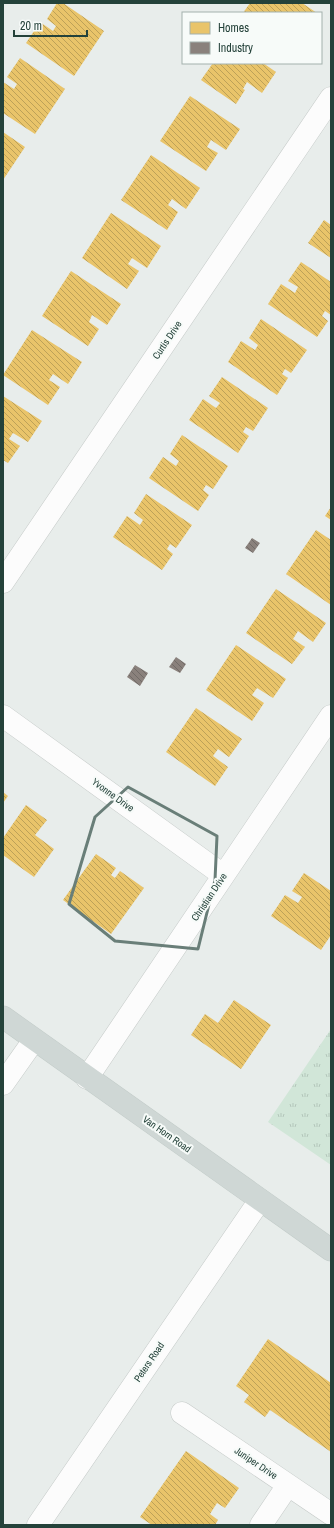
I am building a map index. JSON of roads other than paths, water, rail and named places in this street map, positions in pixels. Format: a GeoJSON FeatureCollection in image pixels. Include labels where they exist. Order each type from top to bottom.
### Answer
{"type":"FeatureCollection","features":[{"type":"Feature","properties":{"kind":"main road","name":"Van Horn Road"},"geometry":{"type":"LineString","coordinates":[[3,1017],[331,1250]]}},
{"type":"Feature","properties":{"kind":"street","name":"Curtis Drive"},"geometry":{"type":"LineString","coordinates":[[3,582],[331,98]]}},
{"type":"Feature","properties":{"kind":"street","name":"Yvonne Drive"},"geometry":{"type":"LineString","coordinates":[[3,716],[223,875]]}},
{"type":"Feature","properties":{"kind":"street","name":"Christian Drive"},"geometry":{"type":"LineString","coordinates":[[87,1078],[331,716]]}},
{"type":"Feature","properties":{"kind":"street"},"geometry":{"type":"LineString","coordinates":[[3,1084],[34,1040]]}},
{"type":"Feature","properties":{"kind":"street","name":"Peters Road"},"geometry":{"type":"LineString","coordinates":[[38,1525],[260,1200]]}},
{"type":"Feature","properties":{"kind":"street","name":"Juniper Drive"},"geometry":{"type":"LineString","coordinates":[[182,1413],[331,1514]]}},
{"type":"Feature","properties":{"kind":"street"},"geometry":{"type":"LineString","coordinates":[[261,1525],[288,1485]]}}]}
